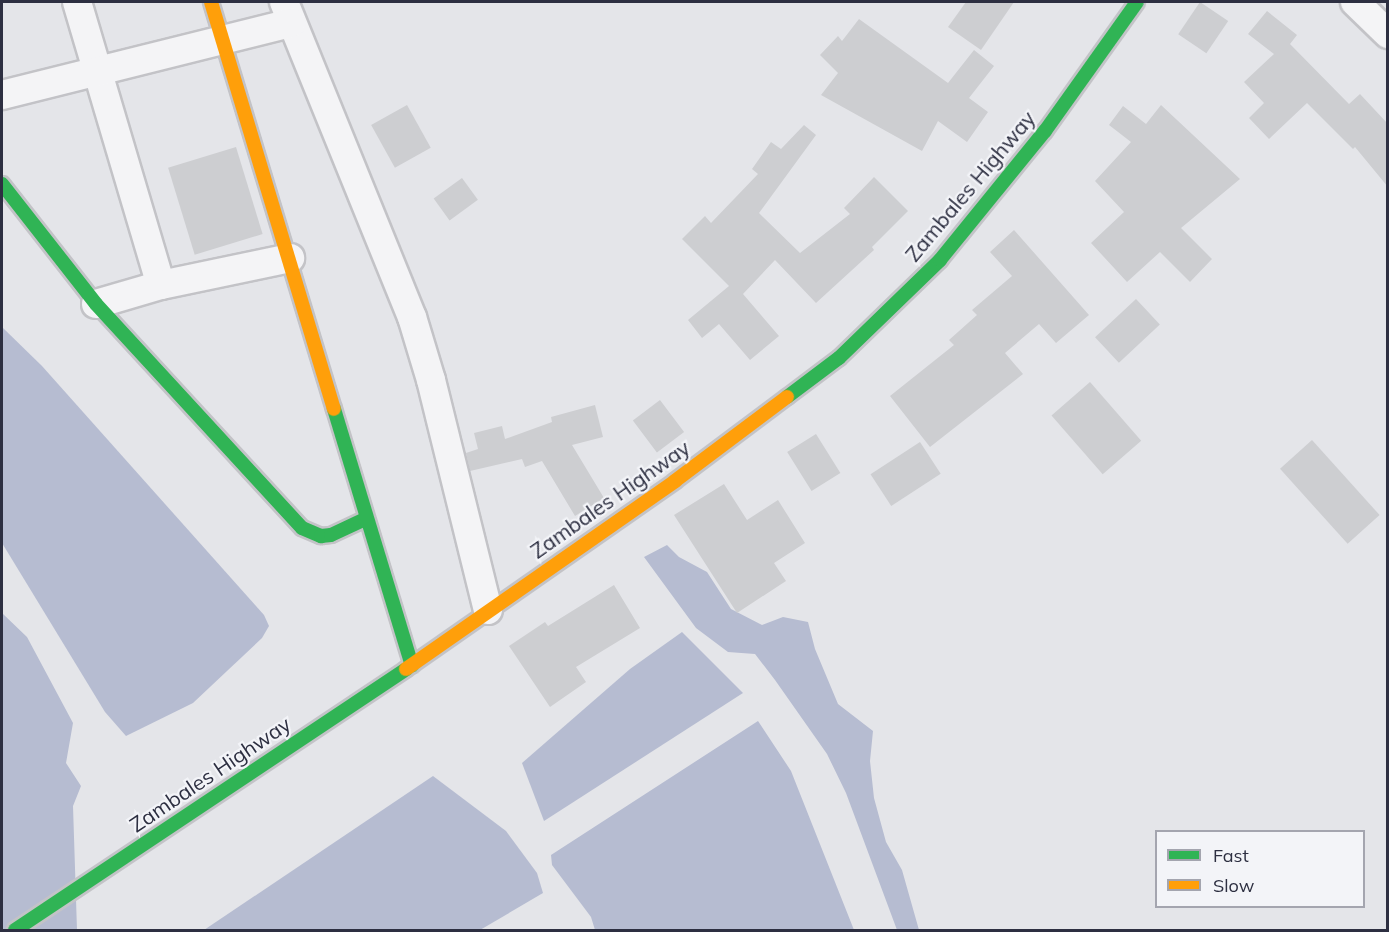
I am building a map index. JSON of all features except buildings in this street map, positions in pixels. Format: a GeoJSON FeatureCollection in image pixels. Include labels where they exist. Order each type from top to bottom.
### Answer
{"type":"FeatureCollection","features":[{"type":"Feature","properties":{"kind":"main road"},"geometry":{"type":"LineString","coordinates":[[211,2],[225,38],[366,519],[412,665]]}},
{"type":"Feature","properties":{"kind":"main road","name":"Zambales Highway"},"geometry":{"type":"LineString","coordinates":[[15,930],[412,665],[675,481],[840,358],[940,260],[1045,131],[1137,2]]}},
{"type":"Feature","properties":{"kind":"main road"},"geometry":{"type":"LineString","coordinates":[[2,184],[96,304],[302,528],[321,536],[331,535],[366,519]]}},
{"type":"Feature","properties":{"kind":"street"},"geometry":{"type":"LineString","coordinates":[[77,2],[161,285]]}},
{"type":"Feature","properties":{"kind":"street"},"geometry":{"type":"LineString","coordinates":[[1355,2],[1388,34]]}},
{"type":"Feature","properties":{"kind":"street"},"geometry":{"type":"LineString","coordinates":[[2,95],[225,38],[287,12],[412,317],[431,380],[488,610]]}},
{"type":"Feature","properties":{"kind":"street"},"geometry":{"type":"LineString","coordinates":[[96,304],[161,285],[290,258]]}},
{"type":"Feature","properties":{"kind":"water"},"geometry":{"type":"Polygon","coordinates":[[[2,327],[42,366],[264,615],[269,626],[262,638],[193,703],[126,736],[105,712],[2,543],[2,327]]]}},
{"type":"Feature","properties":{"kind":"water"},"geometry":{"type":"Polygon","coordinates":[[[667,545],[679,557],[707,572],[731,609],[762,625],[783,617],[808,622],[815,649],[838,704],[873,731],[870,761],[874,798],[886,842],[902,870],[919,930],[897,930],[846,793],[827,754],[775,680],[755,654],[728,652],[696,628],[644,557],[667,545]]]}},
{"type":"Feature","properties":{"kind":"water"},"geometry":{"type":"Polygon","coordinates":[[[2,613],[27,637],[73,723],[66,763],[81,786],[73,806],[77,930],[2,930],[2,613]]]}},
{"type":"Feature","properties":{"kind":"water"},"geometry":{"type":"Polygon","coordinates":[[[682,632],[743,693],[544,821],[522,763],[630,669],[682,632]]]}},
{"type":"Feature","properties":{"kind":"water"},"geometry":{"type":"Polygon","coordinates":[[[758,721],[791,771],[854,930],[595,930],[591,917],[552,865],[551,855],[758,721]]]}},
{"type":"Feature","properties":{"kind":"water"},"geometry":{"type":"Polygon","coordinates":[[[433,776],[506,831],[537,873],[543,893],[480,930],[204,930],[433,776]]]}},
{"type":"Feature","properties":{"kind":"traffic: fast"},"geometry":{"type":"LineString","coordinates":[[787,397],[839,358],[940,260],[1045,131],[1137,2]]}},
{"type":"Feature","properties":{"kind":"traffic: fast"},"geometry":{"type":"LineString","coordinates":[[2,184],[96,304],[302,528],[321,536],[331,535],[366,519]]}},
{"type":"Feature","properties":{"kind":"traffic: fast"},"geometry":{"type":"LineString","coordinates":[[334,409],[412,665]]}},
{"type":"Feature","properties":{"kind":"traffic: fast"},"geometry":{"type":"LineString","coordinates":[[15,930],[406,669]]}},
{"type":"Feature","properties":{"kind":"traffic: slow"},"geometry":{"type":"LineString","coordinates":[[211,2],[334,409]]}},
{"type":"Feature","properties":{"kind":"traffic: slow"},"geometry":{"type":"LineString","coordinates":[[406,669],[675,481],[787,397]]}}]}
